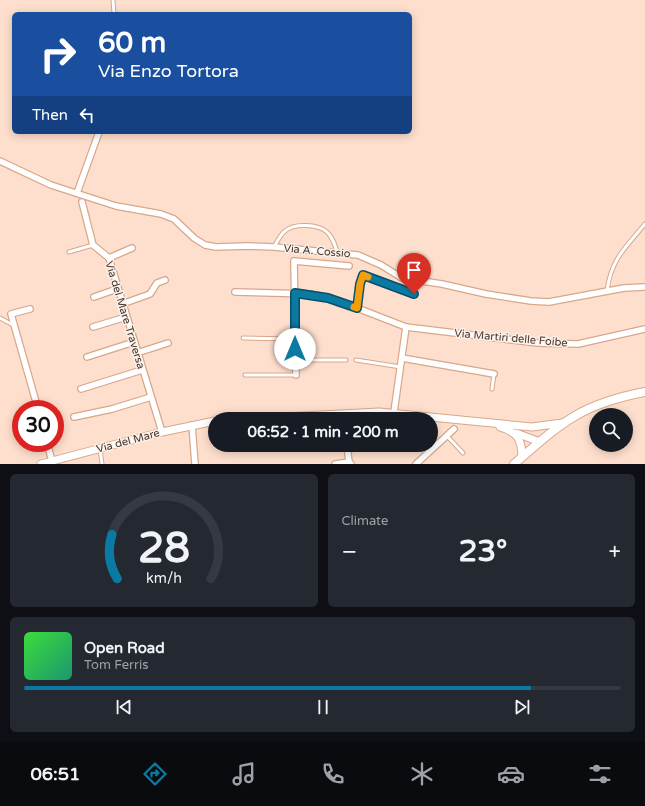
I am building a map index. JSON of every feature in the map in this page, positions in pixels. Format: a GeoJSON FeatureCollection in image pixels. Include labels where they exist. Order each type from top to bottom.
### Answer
{"type":"FeatureCollection","features":[{"type":"Feature","properties":{"kind":"main road"},"geometry":{"type":"LineString","coordinates":[[514,464],[562,423],[587,408],[602,402],[645,392]]}},
{"type":"Feature","properties":{"kind":"street"},"geometry":{"type":"LineString","coordinates":[[77,193],[98,134]]}},
{"type":"Feature","properties":{"kind":"street","name":"Via A. Cossio"},"geometry":{"type":"LineString","coordinates":[[0,161],[51,185],[116,206],[161,214],[174,220],[194,238],[206,245],[216,247],[274,247],[358,255],[381,265],[402,278],[531,301],[549,302],[638,286],[645,287]]}},
{"type":"Feature","properties":{"kind":"street"},"geometry":{"type":"LineString","coordinates":[[82,202],[93,245]]}},
{"type":"Feature","properties":{"kind":"street","name":"Via del Mare Traversa"},"geometry":{"type":"LineString","coordinates":[[93,245],[109,258],[117,289],[162,432]]}},
{"type":"Feature","properties":{"kind":"street"},"geometry":{"type":"LineString","coordinates":[[109,258],[132,248]]}},
{"type":"Feature","properties":{"kind":"street"},"geometry":{"type":"LineString","coordinates":[[296,375],[294,261],[349,266]]}},
{"type":"Feature","properties":{"kind":"street"},"geometry":{"type":"LineString","coordinates":[[357,308],[360,284],[363,275],[414,294]]}},
{"type":"Feature","properties":{"kind":"street"},"geometry":{"type":"LineString","coordinates":[[122,304],[150,294],[157,283],[165,280]]}},
{"type":"Feature","properties":{"kind":"street"},"geometry":{"type":"LineString","coordinates":[[94,296],[117,289]]}},
{"type":"Feature","properties":{"kind":"street","name":"Via Martiri delle Foibe"},"geometry":{"type":"LineString","coordinates":[[235,292],[295,293],[328,298],[406,327],[559,344],[578,344],[645,329]]}},
{"type":"Feature","properties":{"kind":"street"},"geometry":{"type":"LineString","coordinates":[[30,309],[12,314],[36,400]]}},
{"type":"Feature","properties":{"kind":"street"},"geometry":{"type":"LineString","coordinates":[[93,327],[126,317]]}},
{"type":"Feature","properties":{"kind":"street"},"geometry":{"type":"LineString","coordinates":[[394,412],[406,327]]}},
{"type":"Feature","properties":{"kind":"street"},"geometry":{"type":"LineString","coordinates":[[87,357],[134,342]]}},
{"type":"Feature","properties":{"kind":"street"},"geometry":{"type":"LineString","coordinates":[[137,353],[168,343]]}},
{"type":"Feature","properties":{"kind":"street"},"geometry":{"type":"LineString","coordinates":[[402,358],[494,374]]}},
{"type":"Feature","properties":{"kind":"street"},"geometry":{"type":"LineString","coordinates":[[81,389],[142,370]]}},
{"type":"Feature","properties":{"kind":"street"},"geometry":{"type":"LineString","coordinates":[[74,417],[112,409],[151,397]]}},
{"type":"Feature","properties":{"kind":"street"},"geometry":{"type":"LineString","coordinates":[[438,417],[532,427],[562,423]]}},
{"type":"Feature","properties":{"kind":"street","name":"Via del Mare"},"geometry":{"type":"LineString","coordinates":[[41,464],[162,432],[208,422]]}},
{"type":"Feature","properties":{"kind":"street"},"geometry":{"type":"LineString","coordinates":[[488,423],[540,442]]}},
{"type":"Feature","properties":{"kind":"street"},"geometry":{"type":"LineString","coordinates":[[192,425],[195,464]]}},
{"type":"Feature","properties":{"kind":"street"},"geometry":{"type":"LineString","coordinates":[[532,427],[540,442]]}},
{"type":"Feature","properties":{"kind":"street"},"geometry":{"type":"LineString","coordinates":[[416,464],[454,429]]}},
{"type":"Feature","properties":{"kind":"street"},"geometry":{"type":"LineString","coordinates":[[516,433],[522,446],[522,457]]}},
{"type":"Feature","properties":{"kind":"street"},"geometry":{"type":"LineString","coordinates":[[50,452],[52,461]]}},
{"type":"Feature","properties":{"kind":"street"},"geometry":{"type":"LineString","coordinates":[[335,464],[350,463],[348,452]]}},
{"type":"Feature","properties":{"kind":"lane"},"geometry":{"type":"LineString","coordinates":[[113,0],[114,12]]}},
{"type":"Feature","properties":{"kind":"lane"},"geometry":{"type":"LineString","coordinates":[[608,291],[609,278],[617,258],[625,246],[645,224]]}},
{"type":"Feature","properties":{"kind":"lane"},"geometry":{"type":"LineString","coordinates":[[274,247],[284,231],[292,227],[306,226],[322,229],[328,233],[334,242],[337,252]]}},
{"type":"Feature","properties":{"kind":"lane"},"geometry":{"type":"LineString","coordinates":[[69,252],[93,245]]}},
{"type":"Feature","properties":{"kind":"lane"},"geometry":{"type":"LineString","coordinates":[[0,318],[15,326]]}},
{"type":"Feature","properties":{"kind":"lane"},"geometry":{"type":"LineString","coordinates":[[243,338],[295,339]]}},
{"type":"Feature","properties":{"kind":"lane"},"geometry":{"type":"LineString","coordinates":[[295,360],[346,360]]}},
{"type":"Feature","properties":{"kind":"lane"},"geometry":{"type":"LineString","coordinates":[[356,360],[401,367]]}},
{"type":"Feature","properties":{"kind":"lane"},"geometry":{"type":"LineString","coordinates":[[492,389],[494,374]]}},
{"type":"Feature","properties":{"kind":"lane"},"geometry":{"type":"LineString","coordinates":[[245,375],[296,375]]}},
{"type":"Feature","properties":{"kind":"lane"},"geometry":{"type":"LineString","coordinates":[[447,436],[463,453]]}},
{"type":"Feature","properties":{"kind":"lane"},"geometry":{"type":"LineString","coordinates":[[100,449],[102,464]]}},
{"type":"Feature","properties":{"kind":"slow traffic"},"geometry":{"type":"LineString","coordinates":[[354,307],[357,308],[360,284],[363,275],[368,277]]}},
{"type":"Feature","properties":{"kind":"route"},"geometry":{"type":"LineString","coordinates":[[295,349],[295,293],[310,294],[328,298],[357,308],[360,284],[363,275],[414,294]]}}]}
